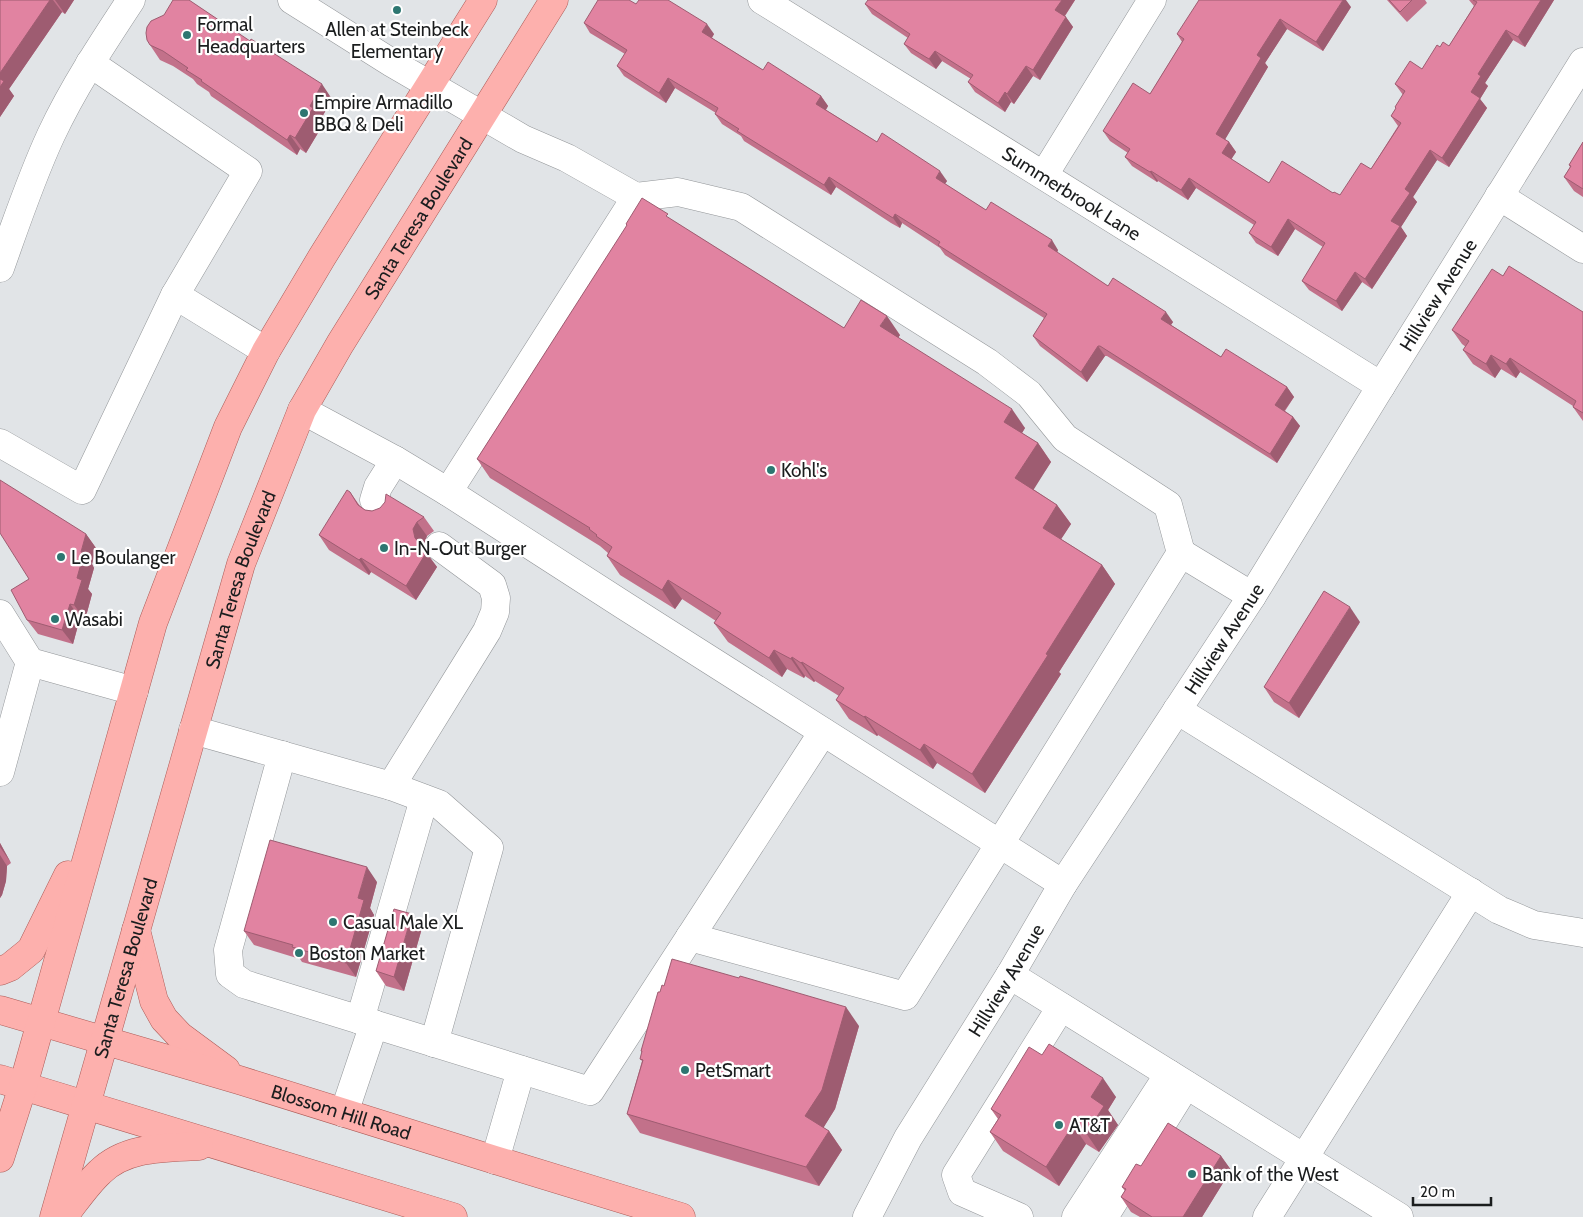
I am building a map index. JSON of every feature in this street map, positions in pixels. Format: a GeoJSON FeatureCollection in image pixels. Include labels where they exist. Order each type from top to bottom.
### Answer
{"type":"FeatureCollection","features":[{"type":"Feature","properties":{"kind":"main road"},"geometry":{"type":"LineString","coordinates":[[0,1158],[11,1083],[39,1023],[152,623],[228,426],[266,351],[322,257],[483,0]]}},
{"type":"Feature","properties":{"kind":"main road","name":"Santa Teresa Boulevard"},"geometry":{"type":"LineString","coordinates":[[54,1217],[241,564],[302,410],[340,344],[554,0]]}},
{"type":"Feature","properties":{"kind":"main road"},"geometry":{"type":"LineString","coordinates":[[0,971],[10,967],[31,950],[100,808]]}},
{"type":"Feature","properties":{"kind":"main road"},"geometry":{"type":"LineString","coordinates":[[136,930],[154,1001],[164,1019],[180,1036],[239,1080]]}},
{"type":"Feature","properties":{"kind":"main road","name":"Blossom Hill Road"},"geometry":{"type":"LineString","coordinates":[[0,1010],[39,1023],[239,1080],[681,1217]]}},
{"type":"Feature","properties":{"kind":"main road"},"geometry":{"type":"LineString","coordinates":[[11,1083],[86,1104],[453,1217]]}},
{"type":"Feature","properties":{"kind":"main road"},"geometry":{"type":"LineString","coordinates":[[63,1217],[101,1171],[118,1160],[133,1153],[153,1148],[216,1145]]}},
{"type":"Feature","properties":{"kind":"street"},"geometry":{"type":"LineString","coordinates":[[0,268],[23,202],[52,135],[90,63],[131,0]]}},
{"type":"Feature","properties":{"kind":"street"},"geometry":{"type":"LineString","coordinates":[[292,0],[430,85],[523,139],[567,158],[636,197],[678,192],[741,207],[987,362],[1029,394],[1065,438],[1168,505],[1181,553],[1252,596]]}},
{"type":"Feature","properties":{"kind":"street","name":"Summerbrook Lane"},"geometry":{"type":"LineString","coordinates":[[762,0],[798,9],[1044,175],[1381,386]]}},
{"type":"Feature","properties":{"kind":"street"},"geometry":{"type":"LineString","coordinates":[[1044,175],[1152,0]]}},
{"type":"Feature","properties":{"kind":"street","name":"Hillview Avenue"},"geometry":{"type":"LineString","coordinates":[[867,1217],[908,1138],[1010,974],[1063,884],[1252,596],[1583,62]]}},
{"type":"Feature","properties":{"kind":"street"},"geometry":{"type":"LineString","coordinates":[[0,443],[82,490],[175,295],[248,171],[90,63]]}},
{"type":"Feature","properties":{"kind":"street"},"geometry":{"type":"LineString","coordinates":[[1499,196],[1583,249]]}},
{"type":"Feature","properties":{"kind":"street"},"geometry":{"type":"LineString","coordinates":[[448,492],[636,197]]}},
{"type":"Feature","properties":{"kind":"street"},"geometry":{"type":"LineString","coordinates":[[175,295],[266,351]]}},
{"type":"Feature","properties":{"kind":"street"},"geometry":{"type":"LineString","coordinates":[[302,410],[395,460],[448,492],[1063,884]]}},
{"type":"Feature","properties":{"kind":"street"},"geometry":{"type":"LineString","coordinates":[[381,510],[374,500],[378,487],[395,460]]}},
{"type":"Feature","properties":{"kind":"street"},"geometry":{"type":"LineString","coordinates":[[391,786],[487,631],[495,612],[496,598],[492,585],[439,546]]}},
{"type":"Feature","properties":{"kind":"street"},"geometry":{"type":"LineString","coordinates":[[690,937],[904,996],[1181,553]]}},
{"type":"Feature","properties":{"kind":"street"},"geometry":{"type":"LineString","coordinates":[[0,614],[30,662],[134,691]]}},
{"type":"Feature","properties":{"kind":"street"},"geometry":{"type":"LineString","coordinates":[[0,772],[30,662]]}},
{"type":"Feature","properties":{"kind":"street"},"geometry":{"type":"LineString","coordinates":[[1177,710],[1499,910],[1534,925],[1583,933]]}},
{"type":"Feature","properties":{"kind":"street"},"geometry":{"type":"LineString","coordinates":[[193,730],[391,786],[424,798],[439,804],[489,848],[434,1043]]}},
{"type":"Feature","properties":{"kind":"street"},"geometry":{"type":"LineString","coordinates":[[282,755],[228,950],[230,974],[244,984],[590,1091],[823,732]]}},
{"type":"Feature","properties":{"kind":"street"},"geometry":{"type":"LineString","coordinates":[[344,1113],[424,798]]}},
{"type":"Feature","properties":{"kind":"street"},"geometry":{"type":"LineString","coordinates":[[1267,1217],[1471,892]]}},
{"type":"Feature","properties":{"kind":"street"},"geometry":{"type":"LineString","coordinates":[[1010,974],[1399,1217]]}},
{"type":"Feature","properties":{"kind":"street"},"geometry":{"type":"LineString","coordinates":[[1019,1217],[962,1192],[956,1175],[1062,1007]]}},
{"type":"Feature","properties":{"kind":"street"},"geometry":{"type":"LineString","coordinates":[[495,1160],[521,1070]]}},
{"type":"Feature","properties":{"kind":"street"},"geometry":{"type":"LineString","coordinates":[[1076,1217],[1178,1079]]}},
{"type":"Feature","properties":{"kind":"street"},"geometry":{"type":"LineString","coordinates":[[1104,1217],[1178,1079]]}},
{"type":"Feature","properties":{"kind":"building"},"geometry":{"type":"Polygon","coordinates":[[[0,0],[50,0],[0,73],[0,0]]]}},
{"type":"Feature","properties":{"kind":"building"},"geometry":{"type":"Polygon","coordinates":[[[173,0],[189,0],[250,41],[251,39],[322,84],[310,106],[313,108],[295,138],[290,135],[287,140],[201,81],[186,70],[188,68],[163,51],[150,45],[147,40],[147,27],[151,21],[164,15],[173,0]]]}},
{"type":"Feature","properties":{"kind":"building"},"geometry":{"type":"Polygon","coordinates":[[[598,0],[629,0],[636,4],[639,0],[668,0],[707,24],[702,32],[763,70],[768,62],[821,96],[816,104],[877,142],[882,133],[940,171],[936,178],[986,210],[991,202],[1052,240],[1048,246],[1108,286],[1113,278],[1166,312],[1161,319],[1221,357],[1226,349],[1287,387],[1275,405],[1293,417],[1270,454],[1100,346],[1098,346],[1081,372],[1033,336],[1047,314],[938,245],[940,242],[895,214],[893,218],[829,177],[824,185],[737,131],[739,129],[715,114],[718,108],[668,78],[659,93],[617,66],[627,50],[584,23],[598,0]]]}},
{"type":"Feature","properties":{"kind":"building"},"geometry":{"type":"Polygon","coordinates":[[[868,0],[1062,0],[1055,10],[1066,17],[1033,70],[1026,66],[1007,94],[1005,92],[998,103],[968,82],[973,75],[935,51],[929,59],[904,44],[910,34],[865,4],[868,0]]]}},
{"type":"Feature","properties":{"kind":"building"},"geometry":{"type":"Polygon","coordinates":[[[1199,0],[1343,0],[1316,42],[1280,19],[1257,55],[1261,58],[1216,134],[1229,142],[1222,153],[1269,183],[1282,161],[1333,193],[1340,195],[1361,163],[1371,169],[1401,123],[1391,116],[1405,91],[1395,84],[1410,61],[1422,69],[1437,45],[1440,47],[1443,42],[1449,46],[1477,2],[1473,0],[1541,0],[1518,37],[1506,30],[1478,74],[1481,76],[1471,92],[1480,98],[1442,158],[1430,150],[1405,189],[1410,193],[1391,221],[1400,226],[1365,279],[1355,272],[1336,301],[1302,281],[1325,243],[1288,219],[1271,247],[1249,233],[1256,222],[1189,178],[1181,190],[1150,172],[1125,157],[1130,149],[1103,131],[1133,83],[1150,94],[1184,39],[1177,34],[1199,0]]]}},
{"type":"Feature","properties":{"kind":"building"},"geometry":{"type":"Polygon","coordinates":[[[1389,0],[1412,0],[1400,12],[1389,0]]]}},
{"type":"Feature","properties":{"kind":"building"},"geometry":{"type":"Polygon","coordinates":[[[0,79],[4,81],[0,87],[0,79]]]}},
{"type":"Feature","properties":{"kind":"building"},"geometry":{"type":"Polygon","coordinates":[[[1583,142],[1583,189],[1564,177],[1583,142]]]}},
{"type":"Feature","properties":{"kind":"building","name":"Kohl's"},"geometry":{"type":"Polygon","coordinates":[[[642,198],[668,214],[666,216],[844,328],[861,300],[887,316],[880,326],[1012,409],[1004,422],[1038,443],[1015,478],[1057,505],[1043,528],[1102,565],[1046,654],[1048,655],[972,774],[924,744],[920,750],[836,700],[844,688],[802,662],[792,657],[791,659],[774,650],[769,658],[714,623],[721,613],[668,580],[662,590],[607,556],[612,547],[596,536],[590,528],[477,459],[627,225],[642,198]]]}},
{"type":"Feature","properties":{"kind":"building"},"geometry":{"type":"Polygon","coordinates":[[[1509,266],[1583,312],[1583,413],[1573,407],[1576,401],[1510,358],[1506,364],[1491,355],[1486,364],[1463,350],[1469,341],[1452,330],[1492,269],[1503,276],[1509,266]]]}},
{"type":"Feature","properties":{"kind":"building"},"geometry":{"type":"Polygon","coordinates":[[[0,480],[86,534],[81,552],[84,553],[77,578],[82,580],[74,605],[70,604],[62,630],[27,620],[11,590],[29,579],[0,533],[0,480]]]}},
{"type":"Feature","properties":{"kind":"building","name":"In-N-Out Burger"},"geometry":{"type":"Polygon","coordinates":[[[347,490],[358,505],[365,510],[372,511],[380,508],[385,502],[386,494],[424,517],[417,522],[413,529],[415,538],[421,545],[419,548],[426,553],[406,586],[319,535],[347,490]]]}},
{"type":"Feature","properties":{"kind":"building"},"geometry":{"type":"Polygon","coordinates":[[[1324,591],[1350,607],[1289,703],[1264,687],[1324,591]]]}},
{"type":"Feature","properties":{"kind":"building"},"geometry":{"type":"Polygon","coordinates":[[[270,840],[367,867],[358,898],[364,900],[346,963],[244,931],[270,840]]]}},
{"type":"Feature","properties":{"kind":"building"},"geometry":{"type":"Polygon","coordinates":[[[394,909],[412,914],[394,977],[376,971],[394,909]]]}},
{"type":"Feature","properties":{"kind":"building"},"geometry":{"type":"Polygon","coordinates":[[[672,959],[739,978],[740,976],[846,1007],[822,1090],[805,1116],[829,1131],[806,1167],[627,1114],[643,1060],[640,1059],[641,1051],[658,992],[660,992],[662,985],[664,986],[672,959]]]}},
{"type":"Feature","properties":{"kind":"building","name":"AT&T"},"geometry":{"type":"Polygon","coordinates":[[[1049,1044],[1103,1078],[1091,1097],[1104,1106],[1086,1133],[1073,1125],[1046,1167],[990,1132],[1001,1115],[991,1109],[1029,1047],[1042,1055],[1049,1044]]]}},
{"type":"Feature","properties":{"kind":"building","name":"Bank of the West"},"geometry":{"type":"Polygon","coordinates":[[[1168,1123],[1221,1156],[1183,1217],[1152,1217],[1121,1197],[1126,1189],[1122,1187],[1136,1164],[1141,1166],[1168,1123]]]}},
{"type":"Feature","properties":{"kind":"place","name":"Allen at Steinbeck Elementary"},"geometry":{"type":"Point","coordinates":[397,10]}},
{"type":"Feature","properties":{"kind":"place","name":"Formal Headquarters"},"geometry":{"type":"Point","coordinates":[187,35]}},
{"type":"Feature","properties":{"kind":"place","name":"Empire Armadillo BBQ & Deli"},"geometry":{"type":"Point","coordinates":[304,113]}},
{"type":"Feature","properties":{"kind":"place","name":"Kohl's"},"geometry":{"type":"Point","coordinates":[771,470]}},
{"type":"Feature","properties":{"kind":"place","name":"In-N-Out Burger"},"geometry":{"type":"Point","coordinates":[384,548]}},
{"type":"Feature","properties":{"kind":"place","name":"Le Boulanger"},"geometry":{"type":"Point","coordinates":[61,557]}},
{"type":"Feature","properties":{"kind":"place","name":"Wasabi"},"geometry":{"type":"Point","coordinates":[55,619]}},
{"type":"Feature","properties":{"kind":"place","name":"Casual Male XL"},"geometry":{"type":"Point","coordinates":[333,922]}},
{"type":"Feature","properties":{"kind":"place","name":"Boston Market"},"geometry":{"type":"Point","coordinates":[299,953]}},
{"type":"Feature","properties":{"kind":"place","name":"PetSmart"},"geometry":{"type":"Point","coordinates":[685,1070]}},
{"type":"Feature","properties":{"kind":"place","name":"AT&T"},"geometry":{"type":"Point","coordinates":[1059,1125]}},
{"type":"Feature","properties":{"kind":"place","name":"Bank of the West"},"geometry":{"type":"Point","coordinates":[1192,1174]}}]}
